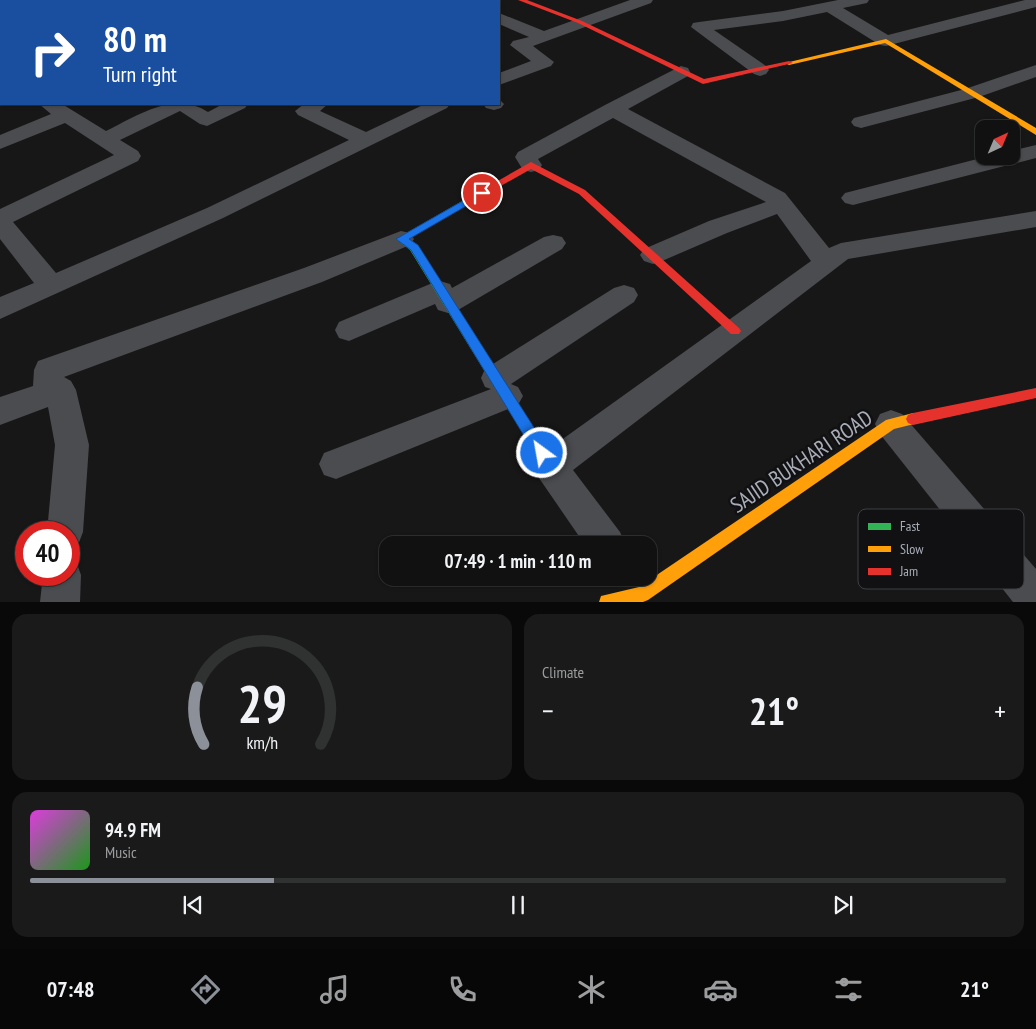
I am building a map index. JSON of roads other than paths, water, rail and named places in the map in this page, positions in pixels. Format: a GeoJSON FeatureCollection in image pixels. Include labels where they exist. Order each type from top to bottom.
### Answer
{"type":"FeatureCollection","features":[{"type":"Feature","properties":{"kind":"street"},"geometry":{"type":"LineString","coordinates":[[521,0],[580,22],[703,82],[886,42],[1036,2]]}},
{"type":"Feature","properties":{"kind":"street"},"geometry":{"type":"LineString","coordinates":[[500,79],[545,62],[519,45],[645,0]]}},
{"type":"Feature","properties":{"kind":"street"},"geometry":{"type":"LineString","coordinates":[[760,70],[699,27],[830,7],[861,0]]}},
{"type":"Feature","properties":{"kind":"street"},"geometry":{"type":"LineString","coordinates":[[830,7],[1036,132]]}},
{"type":"Feature","properties":{"kind":"street"},"geometry":{"type":"LineString","coordinates":[[1008,11],[1029,20]]}},
{"type":"Feature","properties":{"kind":"street"},"geometry":{"type":"LineString","coordinates":[[500,18],[544,37]]}},
{"type":"Feature","properties":{"kind":"street"},"geometry":{"type":"LineString","coordinates":[[861,122],[972,93],[1036,71]]}},
{"type":"Feature","properties":{"kind":"street"},"geometry":{"type":"LineString","coordinates":[[681,72],[526,157],[531,165],[582,192],[734,331]]}},
{"type":"Feature","properties":{"kind":"street"},"geometry":{"type":"LineString","coordinates":[[104,140],[177,105]]}},
{"type":"Feature","properties":{"kind":"street"},"geometry":{"type":"LineString","coordinates":[[184,105],[207,120],[236,105]]}},
{"type":"Feature","properties":{"kind":"street"},"geometry":{"type":"LineString","coordinates":[[0,309],[215,213],[438,105]]}},
{"type":"Feature","properties":{"kind":"street"},"geometry":{"type":"LineString","coordinates":[[305,106],[367,140]]}},
{"type":"Feature","properties":{"kind":"street"},"geometry":{"type":"LineString","coordinates":[[0,143],[57,109],[130,156],[0,221],[51,286]]}},
{"type":"Feature","properties":{"kind":"street"},"geometry":{"type":"LineString","coordinates":[[612,109],[777,198],[826,263]]}},
{"type":"Feature","properties":{"kind":"street"},"geometry":{"type":"LineString","coordinates":[[853,198],[1036,151]]}},
{"type":"Feature","properties":{"kind":"street"},"geometry":{"type":"LineString","coordinates":[[48,394],[49,370],[313,275],[401,239],[531,165]]}},
{"type":"Feature","properties":{"kind":"street"},"geometry":{"type":"LineString","coordinates":[[653,255],[718,227],[782,204]]}},
{"type":"Feature","properties":{"kind":"street"},"geometry":{"type":"LineString","coordinates":[[551,467],[841,252],[1036,219]]}},
{"type":"Feature","properties":{"kind":"street"},"geometry":{"type":"LineString","coordinates":[[401,239],[414,248],[551,467],[601,536]]}},
{"type":"Feature","properties":{"kind":"street"},"geometry":{"type":"LineString","coordinates":[[349,330],[444,297],[553,243]]}},
{"type":"Feature","properties":{"kind":"street"},"geometry":{"type":"LineString","coordinates":[[336,464],[501,387],[624,295]]}},
{"type":"Feature","properties":{"kind":"street"},"geometry":{"type":"LineString","coordinates":[[0,411],[60,390],[72,444],[66,521]]}},
{"type":"Feature","properties":{"kind":"street","name":"SAJID BUKHARI ROAD"},"geometry":{"type":"LineString","coordinates":[[632,594],[891,424],[1036,393]]}},
{"type":"Feature","properties":{"kind":"street"},"geometry":{"type":"LineString","coordinates":[[891,424],[961,509]]}},
{"type":"Feature","properties":{"kind":"street"},"geometry":{"type":"LineString","coordinates":[[1024,585],[1036,599]]}},
{"type":"Feature","properties":{"kind":"street"},"geometry":{"type":"LineString","coordinates":[[60,602],[61,586]]}}]}
